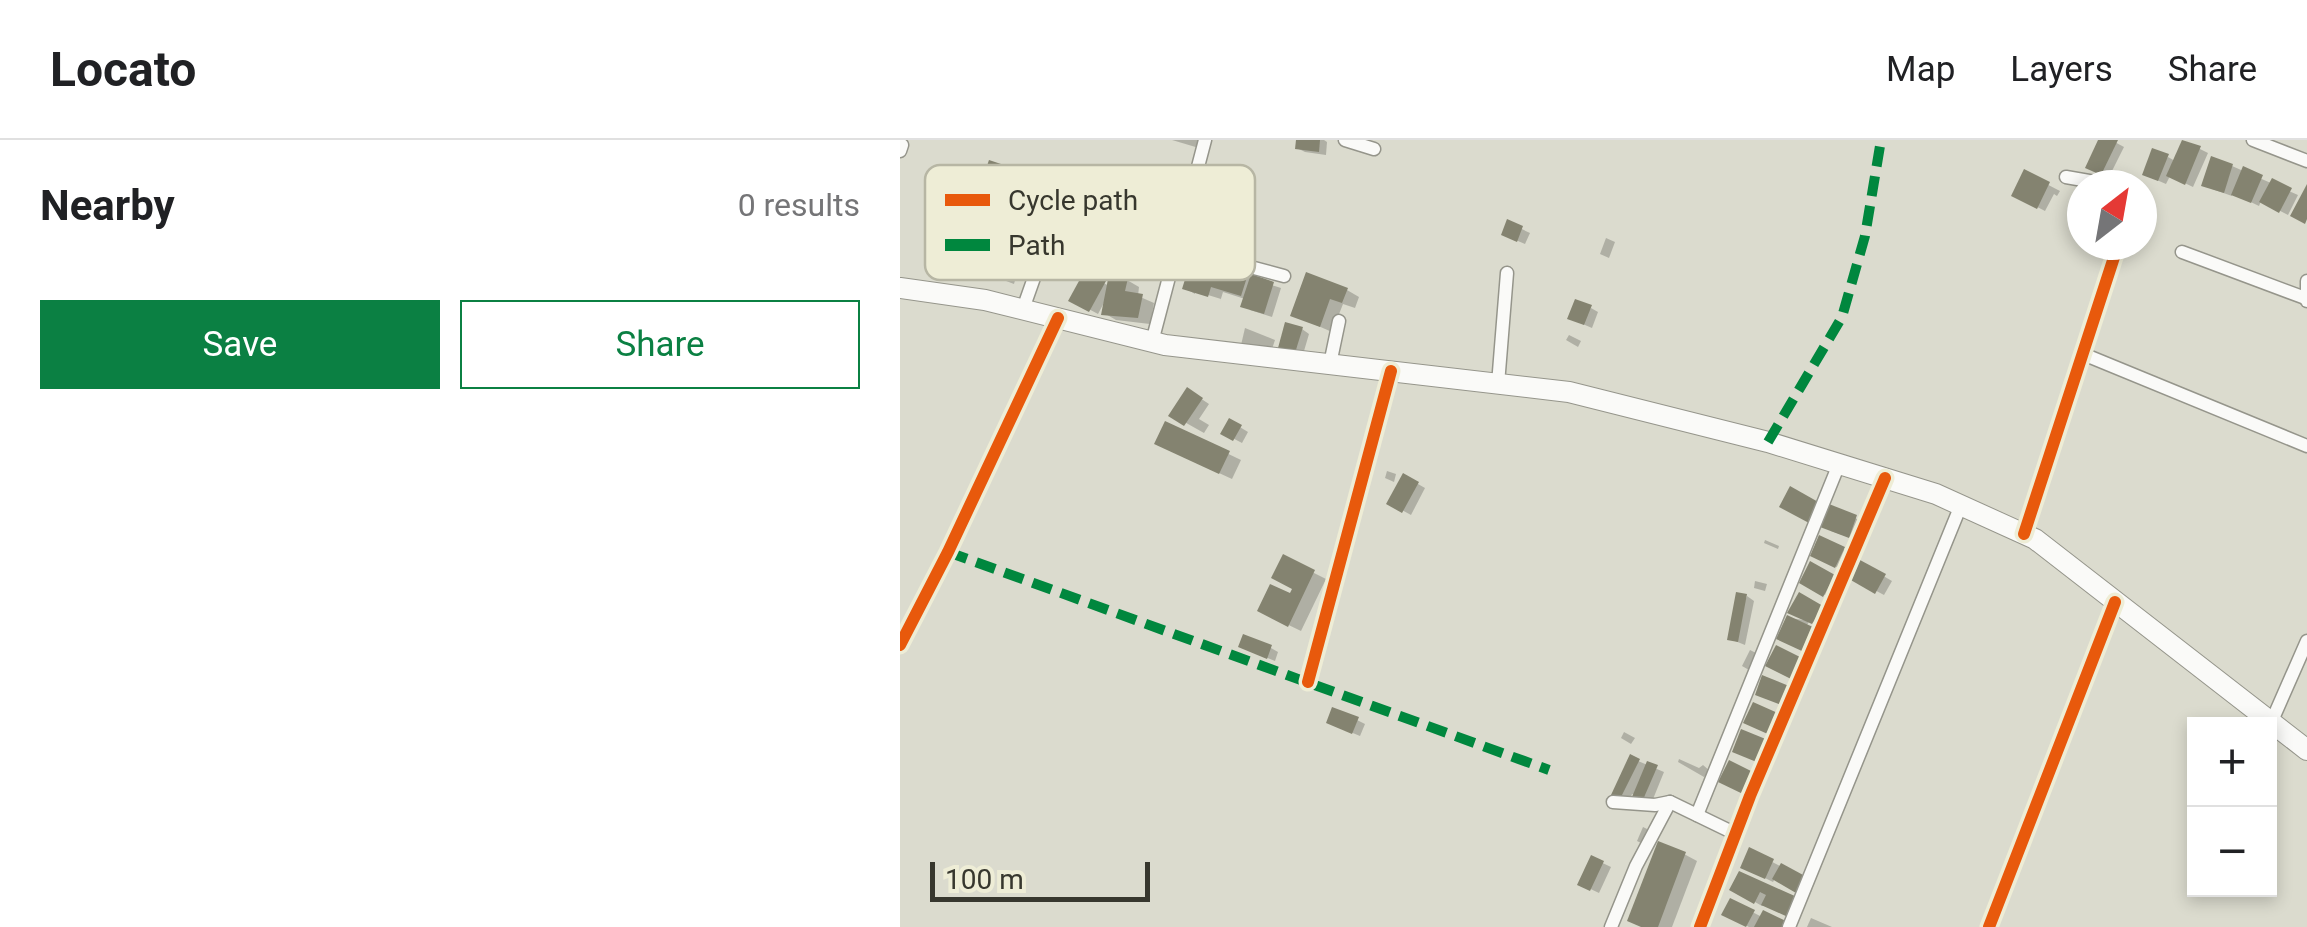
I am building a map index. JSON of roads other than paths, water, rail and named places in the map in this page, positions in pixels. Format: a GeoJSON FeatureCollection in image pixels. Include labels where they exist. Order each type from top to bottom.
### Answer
{"type":"FeatureCollection","features":[{"type":"Feature","properties":{"kind":"main road"},"geometry":{"type":"LineString","coordinates":[[900,288],[985,300],[1152,342],[1569,392],[1768,442],[1936,494],[2035,539],[2262,717]]}},
{"type":"Feature","properties":{"kind":"main road"},"geometry":{"type":"LineString","coordinates":[[2277,728],[2307,750]]}},
{"type":"Feature","properties":{"kind":"street"},"geometry":{"type":"LineString","coordinates":[[1198,165],[1205,140]]}},
{"type":"Feature","properties":{"kind":"street"},"geometry":{"type":"LineString","coordinates":[[1345,140],[1374,149]]}},
{"type":"Feature","properties":{"kind":"street"},"geometry":{"type":"LineString","coordinates":[[2253,140],[2307,162]]}},
{"type":"Feature","properties":{"kind":"street"},"geometry":{"type":"LineString","coordinates":[[2182,252],[2306,300],[2307,281]]}},
{"type":"Feature","properties":{"kind":"street"},"geometry":{"type":"LineString","coordinates":[[2024,534],[2113,260]]}},
{"type":"Feature","properties":{"kind":"street"},"geometry":{"type":"LineString","coordinates":[[1255,268],[1284,276]]}},
{"type":"Feature","properties":{"kind":"street"},"geometry":{"type":"LineString","coordinates":[[1498,384],[1507,273]]}},
{"type":"Feature","properties":{"kind":"street"},"geometry":{"type":"LineString","coordinates":[[1023,309],[1033,280]]}},
{"type":"Feature","properties":{"kind":"street"},"geometry":{"type":"LineString","coordinates":[[1152,342],[1168,280]]}},
{"type":"Feature","properties":{"kind":"street"},"geometry":{"type":"LineString","coordinates":[[900,645],[1058,318]]}},
{"type":"Feature","properties":{"kind":"street"},"geometry":{"type":"LineString","coordinates":[[1330,364],[1340,320]]}},
{"type":"Feature","properties":{"kind":"street"},"geometry":{"type":"LineString","coordinates":[[2083,354],[2307,446]]}},
{"type":"Feature","properties":{"kind":"street"},"geometry":{"type":"LineString","coordinates":[[1308,682],[1390,372]]}},
{"type":"Feature","properties":{"kind":"street"},"geometry":{"type":"LineString","coordinates":[[1697,815],[1839,464]]}},
{"type":"Feature","properties":{"kind":"street"},"geometry":{"type":"LineString","coordinates":[[1700,927],[1884,478]]}},
{"type":"Feature","properties":{"kind":"street"},"geometry":{"type":"LineString","coordinates":[[1790,927],[1961,505]]}},
{"type":"Feature","properties":{"kind":"street"},"geometry":{"type":"LineString","coordinates":[[1988,927],[2115,602]]}},
{"type":"Feature","properties":{"kind":"street"},"geometry":{"type":"LineString","coordinates":[[2274,717],[2307,641]]}},
{"type":"Feature","properties":{"kind":"street"},"geometry":{"type":"LineString","coordinates":[[1613,802],[1670,802],[1736,834]]}},
{"type":"Feature","properties":{"kind":"street"},"geometry":{"type":"LineString","coordinates":[[1611,927],[1636,866],[1670,802]]}}]}
